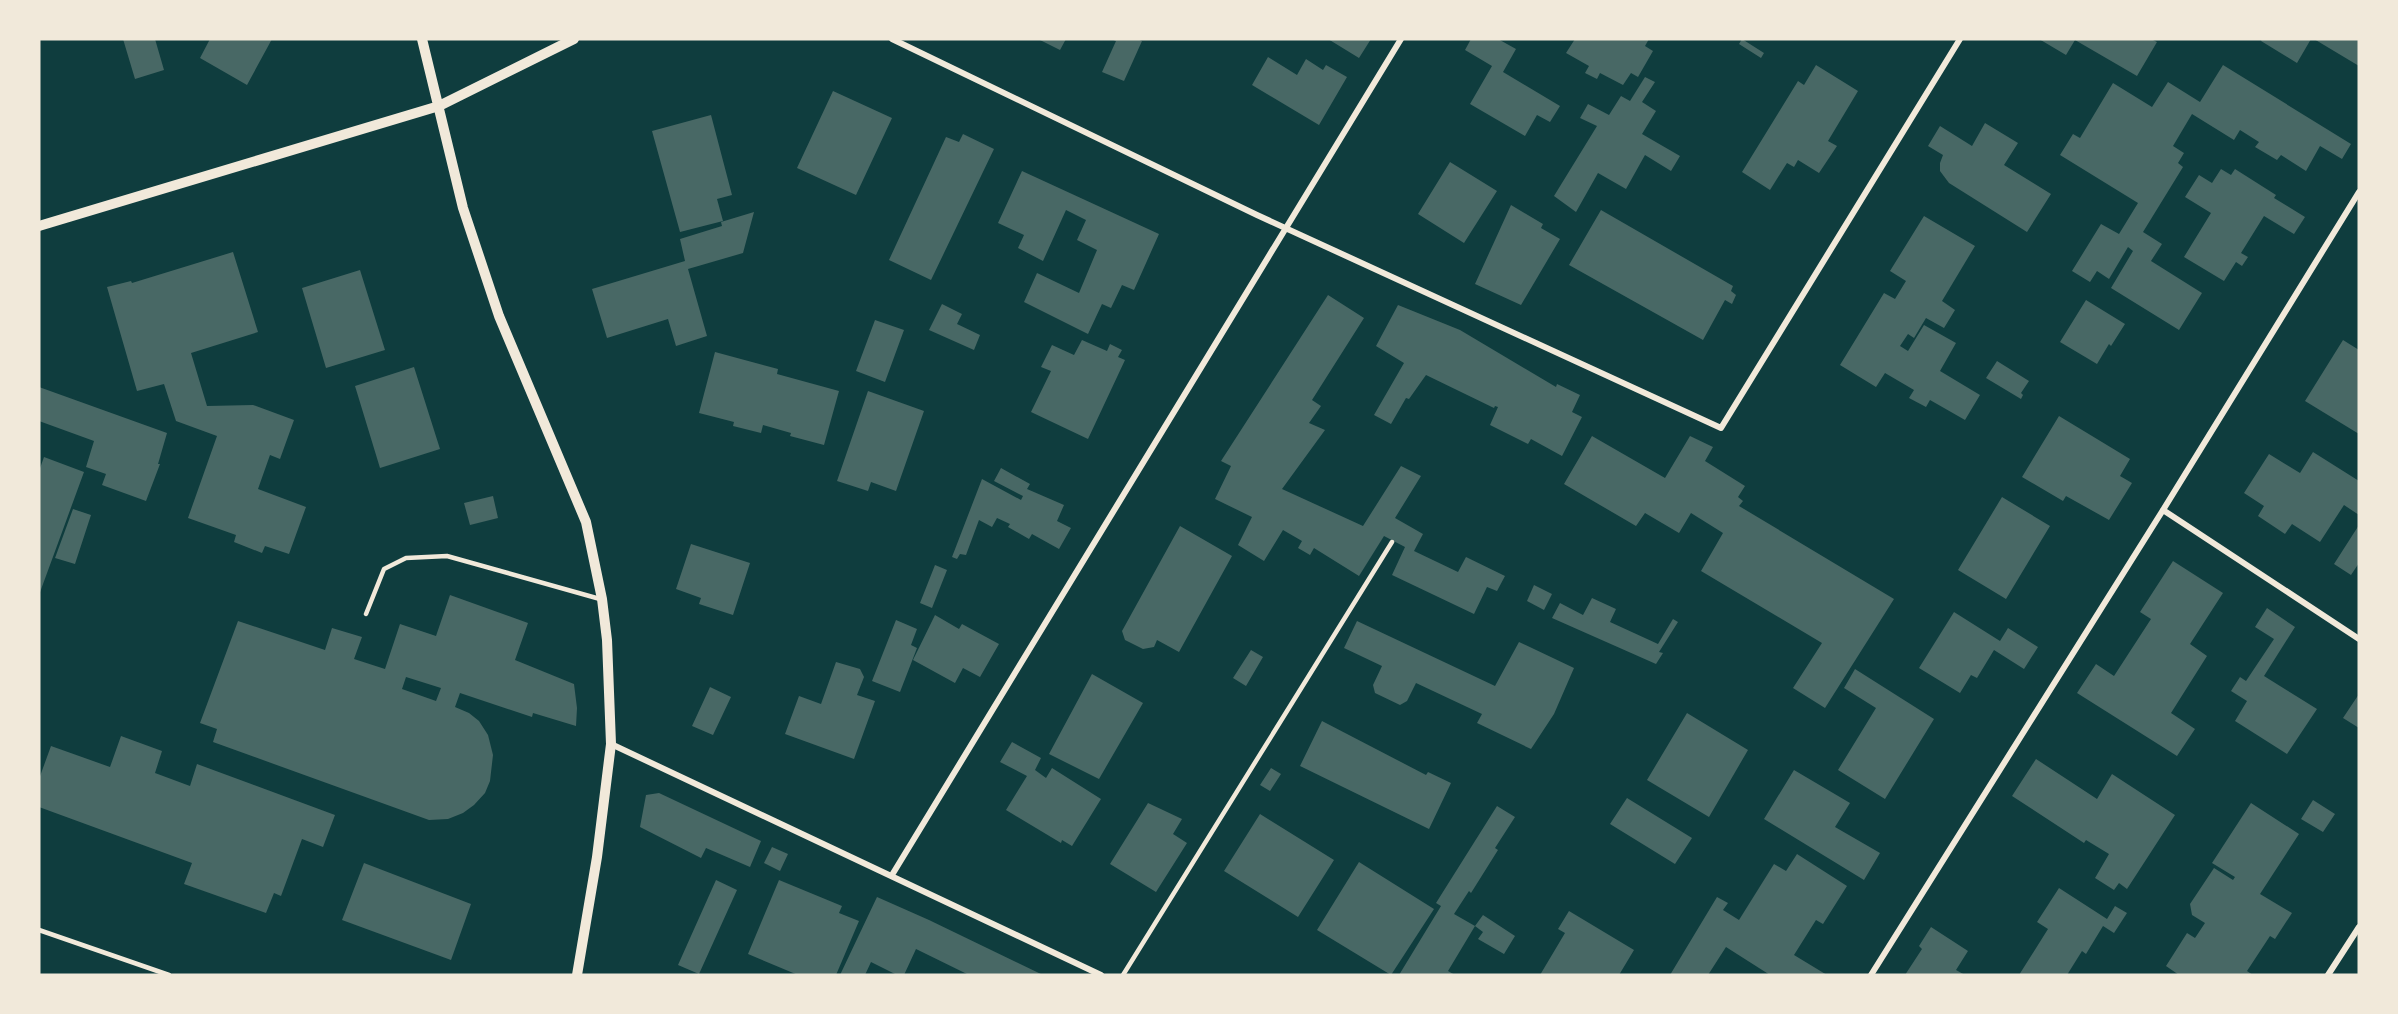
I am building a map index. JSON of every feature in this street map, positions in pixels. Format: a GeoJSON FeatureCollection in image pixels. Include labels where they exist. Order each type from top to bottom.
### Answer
{"type":"FeatureCollection","features":[{"type":"Feature","properties":{"kind":"street"},"geometry":{"type":"LineString","coordinates":[[422,39],[463,207],[499,316],[586,522],[602,599],[608,651],[610,744],[597,857],[577,975]]}},
{"type":"Feature","properties":{"kind":"street"},"geometry":{"type":"LineString","coordinates":[[39,226],[439,106],[574,39]]}},
{"type":"Feature","properties":{"kind":"street"},"geometry":{"type":"LineString","coordinates":[[892,39],[1286,228],[1721,428],[1960,39]]}},
{"type":"Feature","properties":{"kind":"street"},"geometry":{"type":"LineString","coordinates":[[892,875],[1401,39]]}},
{"type":"Feature","properties":{"kind":"street"},"geometry":{"type":"LineString","coordinates":[[1871,975],[2163,510],[2359,192]]}},
{"type":"Feature","properties":{"kind":"street"},"geometry":{"type":"LineString","coordinates":[[2163,510],[2359,639]]}},
{"type":"Feature","properties":{"kind":"street"},"geometry":{"type":"LineString","coordinates":[[610,744],[1101,975]]}},
{"type":"Feature","properties":{"kind":"street"},"geometry":{"type":"LineString","coordinates":[[2328,975],[2359,927]]}},
{"type":"Feature","properties":{"kind":"lane"},"geometry":{"type":"LineString","coordinates":[[1123,975],[1392,542]]}},
{"type":"Feature","properties":{"kind":"lane"},"geometry":{"type":"LineString","coordinates":[[366,614],[384,569],[406,558],[447,556],[602,599]]}},
{"type":"Feature","properties":{"kind":"lane"},"geometry":{"type":"LineString","coordinates":[[39,930],[169,975]]}},
{"type":"Feature","properties":{"kind":"building"},"geometry":{"type":"Polygon","coordinates":[[[123,39],[155,39],[164,70],[135,79],[123,39]]]}},
{"type":"Feature","properties":{"kind":"building"},"geometry":{"type":"Polygon","coordinates":[[[210,39],[272,39],[247,85],[200,58],[210,39]]]}},
{"type":"Feature","properties":{"kind":"building"},"geometry":{"type":"Polygon","coordinates":[[[1038,39],[1066,39],[1060,50],[1038,39]]]}},
{"type":"Feature","properties":{"kind":"building"},"geometry":{"type":"Polygon","coordinates":[[[1111,39],[1142,41],[1124,81],[1102,72],[1116,41],[1111,39]]]}},
{"type":"Feature","properties":{"kind":"building"},"geometry":{"type":"Polygon","coordinates":[[[1328,39],[1371,39],[1359,58],[1328,39]]]}},
{"type":"Feature","properties":{"kind":"building"},"geometry":{"type":"Polygon","coordinates":[[[1471,39],[1498,39],[1516,49],[1503,72],[1560,106],[1550,122],[1537,115],[1525,136],[1470,104],[1492,66],[1465,50],[1471,39]]]}},
{"type":"Feature","properties":{"kind":"building"},"geometry":{"type":"Polygon","coordinates":[[[1575,39],[1649,39],[1645,46],[1653,51],[1638,77],[1631,73],[1623,85],[1600,73],[1597,79],[1585,73],[1589,66],[1566,53],[1575,39]]]}},
{"type":"Feature","properties":{"kind":"building"},"geometry":{"type":"Polygon","coordinates":[[[1742,39],[1764,53],[1761,58],[1739,44],[1742,39]]]}},
{"type":"Feature","properties":{"kind":"building"},"geometry":{"type":"Polygon","coordinates":[[[2039,39],[2151,39],[2157,42],[2137,76],[2075,40],[2066,55],[2039,39]]]}},
{"type":"Feature","properties":{"kind":"building"},"geometry":{"type":"Polygon","coordinates":[[[2262,39],[2311,39],[2297,63],[2261,41],[2262,39]]]}},
{"type":"Feature","properties":{"kind":"building"},"geometry":{"type":"Polygon","coordinates":[[[2314,39],[2359,39],[2359,66],[2314,39]]]}},
{"type":"Feature","properties":{"kind":"building"},"geometry":{"type":"Polygon","coordinates":[[[1268,57],[1297,75],[1306,59],[1323,70],[1326,65],[1347,77],[1319,125],[1252,85],[1268,57]]]}},
{"type":"Feature","properties":{"kind":"building"},"geometry":{"type":"Polygon","coordinates":[[[1816,65],[1858,91],[1828,141],[1837,146],[1819,173],[1798,160],[1794,167],[1787,163],[1770,190],[1742,172],[1798,81],[1804,85],[1816,65]]]}},
{"type":"Feature","properties":{"kind":"building"},"geometry":{"type":"Polygon","coordinates":[[[2223,65],[2351,144],[2342,159],[2320,146],[2306,171],[2281,155],[2277,160],[2255,147],[2259,142],[2240,130],[2234,140],[2192,114],[2173,146],[2184,153],[2178,163],[2183,167],[2143,232],[2162,244],[2151,261],[2202,293],[2179,330],[2111,288],[2133,251],[2128,247],[2109,279],[2097,271],[2090,282],[2072,271],[2101,224],[2119,234],[2138,203],[2060,155],[2073,134],[2080,138],[2113,83],[2152,107],[2168,82],[2200,102],[2223,65]]]}},
{"type":"Feature","properties":{"kind":"building"},"geometry":{"type":"Polygon","coordinates":[[[1645,77],[1655,82],[1642,102],[1656,111],[1642,134],[1680,156],[1671,171],[1645,155],[1626,189],[1598,173],[1576,212],[1554,196],[1597,126],[1580,118],[1588,104],[1609,115],[1621,96],[1630,101],[1645,77]]]}},
{"type":"Feature","properties":{"kind":"building"},"geometry":{"type":"Polygon","coordinates":[[[833,91],[892,118],[856,195],[797,168],[833,91]]]}},
{"type":"Feature","properties":{"kind":"building"},"geometry":{"type":"Polygon","coordinates":[[[711,115],[732,195],[717,199],[723,221],[680,232],[652,131],[711,115]]]}},
{"type":"Feature","properties":{"kind":"building"},"geometry":{"type":"Polygon","coordinates":[[[1985,123],[2018,143],[2004,165],[2051,194],[2027,232],[1949,183],[1940,171],[1943,155],[1928,146],[1940,126],[1972,146],[1985,123]]]}},
{"type":"Feature","properties":{"kind":"building"},"geometry":{"type":"Polygon","coordinates":[[[963,134],[994,149],[931,280],[889,260],[946,137],[959,142],[963,134]]]}},
{"type":"Feature","properties":{"kind":"building"},"geometry":{"type":"Polygon","coordinates":[[[1450,162],[1497,191],[1464,243],[1418,214],[1450,162]]]}},
{"type":"Feature","properties":{"kind":"building"},"geometry":{"type":"Polygon","coordinates":[[[2221,169],[2231,175],[2235,169],[2276,195],[2274,198],[2305,217],[2294,234],[2264,216],[2241,253],[2248,257],[2242,266],[2236,262],[2224,281],[2184,257],[2211,213],[2185,197],[2199,175],[2212,183],[2221,169]]]}},
{"type":"Feature","properties":{"kind":"building"},"geometry":{"type":"Polygon","coordinates":[[[1022,171],[1159,234],[1134,290],[1122,285],[1111,308],[1102,304],[1088,334],[1024,302],[1037,273],[1079,293],[1097,250],[1077,240],[1086,220],[1066,210],[1043,261],[1018,248],[1024,235],[998,223],[1022,171]]]}},
{"type":"Feature","properties":{"kind":"building"},"geometry":{"type":"Polygon","coordinates":[[[1511,205],[1543,224],[1541,228],[1560,239],[1521,305],[1475,284],[1511,205]]]}},
{"type":"Feature","properties":{"kind":"building"},"geometry":{"type":"Polygon","coordinates":[[[1601,210],[1733,286],[1731,291],[1736,295],[1732,304],[1725,300],[1703,340],[1569,265],[1601,210]]]}},
{"type":"Feature","properties":{"kind":"building"},"geometry":{"type":"Polygon","coordinates":[[[754,212],[743,253],[688,269],[707,336],[676,346],[668,319],[607,338],[592,289],[685,261],[680,239],[722,226],[721,222],[754,212]]]}},
{"type":"Feature","properties":{"kind":"building"},"geometry":{"type":"Polygon","coordinates":[[[1924,216],[1975,246],[1942,301],[1955,310],[1944,328],[1926,318],[1914,338],[1908,334],[1900,346],[1908,351],[1924,325],[1956,343],[1940,371],[1980,395],[1965,420],[1930,400],[1926,407],[1909,398],[1914,390],[1885,373],[1876,387],[1840,365],[1884,293],[1895,299],[1906,281],[1890,271],[1924,216]]]}},
{"type":"Feature","properties":{"kind":"building"},"geometry":{"type":"Polygon","coordinates":[[[233,252],[258,332],[191,353],[207,406],[253,405],[294,420],[280,459],[270,455],[258,489],[306,507],[289,554],[265,546],[262,553],[234,542],[236,535],[188,518],[217,436],[176,421],[164,384],[137,391],[107,287],[131,281],[132,283],[233,252]]]}},
{"type":"Feature","properties":{"kind":"building"},"geometry":{"type":"Polygon","coordinates":[[[360,270],[385,350],[326,368],[302,288],[360,270]]]}},
{"type":"Feature","properties":{"kind":"building"},"geometry":{"type":"Polygon","coordinates":[[[1328,295],[1364,318],[1312,400],[1321,406],[1309,423],[1325,430],[1282,489],[1363,526],[1401,466],[1421,476],[1395,518],[1423,534],[1414,551],[1458,572],[1466,557],[1505,576],[1497,591],[1487,587],[1474,614],[1392,575],[1405,547],[1384,536],[1359,576],[1314,548],[1310,555],[1298,548],[1302,541],[1283,530],[1264,561],[1238,545],[1252,517],[1215,499],[1231,466],[1221,461],[1328,295]]]}},
{"type":"Feature","properties":{"kind":"building"},"geometry":{"type":"Polygon","coordinates":[[[2086,300],[2125,324],[2097,364],[2060,342],[2086,300]]]}},
{"type":"Feature","properties":{"kind":"building"},"geometry":{"type":"Polygon","coordinates":[[[942,304],[962,314],[957,324],[980,335],[974,350],[929,330],[942,304]]]}},
{"type":"Feature","properties":{"kind":"building"},"geometry":{"type":"Polygon","coordinates":[[[1398,305],[1460,330],[1556,387],[1557,384],[1580,395],[1572,412],[1582,417],[1562,456],[1531,439],[1528,444],[1490,425],[1498,407],[1494,408],[1426,375],[1409,399],[1406,398],[1391,424],[1374,415],[1404,363],[1376,346],[1398,305]]]}},
{"type":"Feature","properties":{"kind":"building"},"geometry":{"type":"Polygon","coordinates":[[[875,320],[904,330],[885,382],[856,371],[875,320]]]}},
{"type":"Feature","properties":{"kind":"building"},"geometry":{"type":"Polygon","coordinates":[[[1082,340],[1107,351],[1110,344],[1122,350],[1118,357],[1125,360],[1088,439],[1031,412],[1051,371],[1041,367],[1052,345],[1074,355],[1082,340]]]}},
{"type":"Feature","properties":{"kind":"building"},"geometry":{"type":"Polygon","coordinates":[[[2343,340],[2359,350],[2359,434],[2305,401],[2343,340]]]}},
{"type":"Feature","properties":{"kind":"building"},"geometry":{"type":"Polygon","coordinates":[[[715,352],[778,369],[777,374],[839,391],[824,445],[790,436],[791,433],[763,425],[761,433],[733,426],[734,422],[699,413],[715,352]]]}},
{"type":"Feature","properties":{"kind":"building"},"geometry":{"type":"Polygon","coordinates":[[[1997,361],[2029,381],[2021,393],[2023,395],[2021,399],[1986,378],[1997,361]]]}},
{"type":"Feature","properties":{"kind":"building"},"geometry":{"type":"Polygon","coordinates":[[[414,367],[440,449],[380,468],[355,386],[414,367]]]}},
{"type":"Feature","properties":{"kind":"building"},"geometry":{"type":"Polygon","coordinates":[[[39,387],[167,433],[158,464],[160,464],[146,501],[102,485],[106,474],[86,467],[94,441],[39,421],[39,387]]]}},
{"type":"Feature","properties":{"kind":"building"},"geometry":{"type":"Polygon","coordinates":[[[868,391],[924,411],[896,491],[871,482],[868,491],[837,481],[868,391]]]}},
{"type":"Feature","properties":{"kind":"building"},"geometry":{"type":"Polygon","coordinates":[[[2059,416],[2130,459],[2120,476],[2132,483],[2109,520],[2066,496],[2063,501],[2022,477],[2059,416]]]}},
{"type":"Feature","properties":{"kind":"building"},"geometry":{"type":"Polygon","coordinates":[[[1592,436],[1665,478],[1690,436],[1713,447],[1705,461],[1745,486],[1738,497],[1743,501],[1739,506],[1894,599],[1825,708],[1793,688],[1822,643],[1701,571],[1723,533],[1691,513],[1679,533],[1645,513],[1636,526],[1564,484],[1592,436]]]}},
{"type":"Feature","properties":{"kind":"building"},"geometry":{"type":"Polygon","coordinates":[[[2313,452],[2359,481],[2359,515],[2344,505],[2320,542],[2292,524],[2285,534],[2258,516],[2264,506],[2244,493],[2269,454],[2300,473],[2313,452]]]}},
{"type":"Feature","properties":{"kind":"building"},"geometry":{"type":"Polygon","coordinates":[[[44,457],[84,472],[39,595],[39,471],[44,457]]]}},
{"type":"Feature","properties":{"kind":"building"},"geometry":{"type":"Polygon","coordinates":[[[1001,468],[1030,484],[1027,489],[1064,505],[1057,521],[1071,528],[1059,549],[1032,534],[1029,539],[1008,527],[1010,524],[997,518],[992,527],[979,520],[966,555],[960,554],[957,559],[952,557],[982,479],[1021,500],[1023,496],[994,481],[1001,468]]]}},
{"type":"Feature","properties":{"kind":"building"},"geometry":{"type":"Polygon","coordinates":[[[493,496],[498,518],[470,525],[464,503],[493,496]]]}},
{"type":"Feature","properties":{"kind":"building"},"geometry":{"type":"Polygon","coordinates":[[[2002,497],[2050,526],[2006,599],[1958,570],[2002,497]]]}},
{"type":"Feature","properties":{"kind":"building"},"geometry":{"type":"Polygon","coordinates":[[[73,509],[91,515],[75,564],[55,558],[73,509]]]}},
{"type":"Feature","properties":{"kind":"building"},"geometry":{"type":"Polygon","coordinates":[[[2359,525],[2359,563],[2351,575],[2334,564],[2359,525]]]}},
{"type":"Feature","properties":{"kind":"building"},"geometry":{"type":"Polygon","coordinates":[[[1180,526],[1232,556],[1179,652],[1157,640],[1154,647],[1143,649],[1125,640],[1122,631],[1180,526]]]}},
{"type":"Feature","properties":{"kind":"building"},"geometry":{"type":"Polygon","coordinates":[[[691,544],[750,563],[733,615],[699,604],[701,598],[676,589],[691,544]]]}},
{"type":"Feature","properties":{"kind":"building"},"geometry":{"type":"Polygon","coordinates":[[[2173,561],[2223,593],[2190,644],[2207,656],[2171,713],[2195,729],[2177,756],[2077,693],[2096,664],[2114,676],[2151,619],[2140,612],[2173,561]]]}},
{"type":"Feature","properties":{"kind":"building"},"geometry":{"type":"Polygon","coordinates":[[[935,565],[947,570],[932,608],[920,603],[935,565]]]}},
{"type":"Feature","properties":{"kind":"building"},"geometry":{"type":"Polygon","coordinates":[[[1534,585],[1552,594],[1544,610],[1527,601],[1534,585]]]}},
{"type":"Feature","properties":{"kind":"building"},"geometry":{"type":"Polygon","coordinates":[[[450,595],[528,623],[515,660],[574,684],[577,708],[576,726],[533,713],[532,717],[460,693],[455,707],[469,713],[479,721],[488,735],[493,755],[490,781],[485,793],[463,813],[448,819],[429,820],[213,742],[217,729],[200,723],[238,621],[325,650],[332,628],[362,637],[354,659],[385,669],[400,624],[436,636],[450,595]],[[406,677],[402,689],[436,701],[441,688],[406,677]]]}},
{"type":"Feature","properties":{"kind":"building"},"geometry":{"type":"Polygon","coordinates":[[[1592,598],[1616,609],[1610,622],[1658,644],[1673,619],[1678,622],[1659,652],[1663,653],[1656,664],[1552,618],[1560,603],[1583,615],[1592,598]]]}},
{"type":"Feature","properties":{"kind":"building"},"geometry":{"type":"Polygon","coordinates":[[[2267,608],[2295,627],[2264,676],[2317,709],[2287,754],[2235,721],[2247,701],[2231,691],[2240,677],[2246,681],[2274,639],[2255,627],[2267,608]]]}},
{"type":"Feature","properties":{"kind":"building"},"geometry":{"type":"Polygon","coordinates":[[[1954,612],[2000,641],[2008,628],[2038,647],[2024,669],[1994,650],[1977,678],[1971,675],[1960,693],[1919,668],[1954,612]]]}},
{"type":"Feature","properties":{"kind":"building"},"geometry":{"type":"Polygon","coordinates":[[[935,615],[959,629],[962,624],[999,644],[980,677],[963,668],[955,683],[913,660],[935,615]]]}},
{"type":"Feature","properties":{"kind":"building"},"geometry":{"type":"Polygon","coordinates":[[[896,620],[917,629],[911,645],[917,648],[900,692],[872,681],[896,620]]]}},
{"type":"Feature","properties":{"kind":"building"},"geometry":{"type":"Polygon","coordinates":[[[1357,621],[1495,686],[1519,642],[1574,668],[1554,714],[1531,749],[1477,723],[1482,714],[1416,683],[1407,701],[1400,705],[1375,693],[1373,685],[1382,666],[1344,648],[1357,621]]]}},
{"type":"Feature","properties":{"kind":"building"},"geometry":{"type":"Polygon","coordinates":[[[1251,650],[1263,657],[1246,686],[1233,678],[1251,650]]]}},
{"type":"Feature","properties":{"kind":"building"},"geometry":{"type":"Polygon","coordinates":[[[836,662],[860,669],[864,677],[857,695],[875,701],[854,759],[785,734],[799,696],[821,704],[836,662]]]}},
{"type":"Feature","properties":{"kind":"building"},"geometry":{"type":"Polygon","coordinates":[[[1855,669],[1934,719],[1885,799],[1838,770],[1876,708],[1844,688],[1855,669]]]}},
{"type":"Feature","properties":{"kind":"building"},"geometry":{"type":"Polygon","coordinates":[[[1092,674],[1143,703],[1099,779],[1049,754],[1092,674]]]}},
{"type":"Feature","properties":{"kind":"building"},"geometry":{"type":"Polygon","coordinates":[[[710,687],[731,697],[713,735],[692,726],[710,687]]]}},
{"type":"Feature","properties":{"kind":"building"},"geometry":{"type":"Polygon","coordinates":[[[2359,694],[2359,728],[2343,718],[2359,694]]]}},
{"type":"Feature","properties":{"kind":"building"},"geometry":{"type":"Polygon","coordinates":[[[1687,713],[1748,750],[1709,817],[1647,780],[1687,713]]]}},
{"type":"Feature","properties":{"kind":"building"},"geometry":{"type":"Polygon","coordinates":[[[1322,721],[1426,775],[1428,772],[1451,783],[1429,829],[1300,766],[1322,721]]]}},
{"type":"Feature","properties":{"kind":"building"},"geometry":{"type":"Polygon","coordinates":[[[121,736],[162,751],[155,773],[190,786],[197,764],[335,815],[323,847],[302,839],[281,896],[274,893],[266,913],[184,884],[192,863],[39,807],[39,779],[51,746],[110,767],[121,736]]]}},
{"type":"Feature","properties":{"kind":"building"},"geometry":{"type":"Polygon","coordinates":[[[1012,742],[1041,758],[1035,770],[1046,778],[1052,768],[1101,799],[1072,846],[1062,840],[1061,843],[1006,810],[1027,776],[1000,762],[1012,742]]]}},
{"type":"Feature","properties":{"kind":"building"},"geometry":{"type":"Polygon","coordinates":[[[2036,759],[2097,799],[2112,774],[2175,815],[2127,889],[2119,883],[2114,890],[2095,878],[2109,854],[2086,840],[2084,843],[2012,796],[2036,759]]]}},
{"type":"Feature","properties":{"kind":"building"},"geometry":{"type":"Polygon","coordinates":[[[1271,768],[1281,774],[1270,791],[1260,785],[1271,768]]]}},
{"type":"Feature","properties":{"kind":"building"},"geometry":{"type":"Polygon","coordinates":[[[1794,770],[1850,803],[1835,827],[1880,853],[1864,880],[1764,819],[1794,770]]]}},
{"type":"Feature","properties":{"kind":"building"},"geometry":{"type":"Polygon","coordinates":[[[659,793],[761,841],[750,867],[706,848],[701,858],[640,827],[646,795],[659,793]]]}},
{"type":"Feature","properties":{"kind":"building"},"geometry":{"type":"Polygon","coordinates":[[[1627,798],[1692,838],[1675,864],[1610,824],[1627,798]]]}},
{"type":"Feature","properties":{"kind":"building"},"geometry":{"type":"Polygon","coordinates":[[[2313,800],[2335,814],[2323,832],[2301,819],[2313,800]]]}},
{"type":"Feature","properties":{"kind":"building"},"geometry":{"type":"Polygon","coordinates":[[[1148,803],[1182,819],[1173,834],[1187,843],[1156,892],[1110,864],[1148,803]]]}},
{"type":"Feature","properties":{"kind":"building"},"geometry":{"type":"Polygon","coordinates":[[[2251,803],[2299,834],[2260,894],[2292,913],[2275,939],[2270,936],[2247,971],[2253,975],[2179,975],[2166,966],[2187,933],[2195,938],[2205,923],[2192,915],[2190,904],[2214,868],[2233,880],[2235,877],[2212,863],[2251,803]]]}},
{"type":"Feature","properties":{"kind":"building"},"geometry":{"type":"Polygon","coordinates":[[[1497,806],[1515,817],[1495,848],[1498,850],[1471,893],[1469,891],[1454,914],[1475,926],[1448,971],[1455,975],[1399,975],[1441,906],[1436,903],[1497,806]]]}},
{"type":"Feature","properties":{"kind":"building"},"geometry":{"type":"Polygon","coordinates":[[[1260,814],[1334,860],[1298,917],[1224,871],[1260,814]]]}},
{"type":"Feature","properties":{"kind":"building"},"geometry":{"type":"Polygon","coordinates":[[[772,847],[788,854],[780,871],[764,863],[772,847]]]}},
{"type":"Feature","properties":{"kind":"building"},"geometry":{"type":"Polygon","coordinates":[[[1797,854],[1847,886],[1823,924],[1816,920],[1794,955],[1827,975],[1770,975],[1726,947],[1708,975],[1670,975],[1717,897],[1728,903],[1723,910],[1739,920],[1774,864],[1786,871],[1797,854]]]}},
{"type":"Feature","properties":{"kind":"building"},"geometry":{"type":"Polygon","coordinates":[[[1359,862],[1434,909],[1391,975],[1317,930],[1359,862]]]}},
{"type":"Feature","properties":{"kind":"building"},"geometry":{"type":"Polygon","coordinates":[[[364,863],[471,904],[451,960],[342,920],[364,863]]]}},
{"type":"Feature","properties":{"kind":"building"},"geometry":{"type":"Polygon","coordinates":[[[716,880],[737,890],[699,974],[678,965],[716,880]]]}},
{"type":"Feature","properties":{"kind":"building"},"geometry":{"type":"Polygon","coordinates":[[[779,880],[842,906],[839,913],[859,921],[836,975],[798,975],[748,954],[779,880]]]}},
{"type":"Feature","properties":{"kind":"building"},"geometry":{"type":"Polygon","coordinates":[[[2059,888],[2107,919],[2115,906],[2127,913],[2114,933],[2103,926],[2086,954],[2082,951],[2067,975],[2019,975],[2048,929],[2037,922],[2059,888]]]}},
{"type":"Feature","properties":{"kind":"building"},"geometry":{"type":"Polygon","coordinates":[[[877,897],[1043,975],[969,975],[916,949],[904,975],[897,975],[871,962],[865,975],[840,975],[877,897]]]}},
{"type":"Feature","properties":{"kind":"building"},"geometry":{"type":"Polygon","coordinates":[[[1569,911],[1634,950],[1619,975],[1540,975],[1565,933],[1558,929],[1569,911]]]}},
{"type":"Feature","properties":{"kind":"building"},"geometry":{"type":"Polygon","coordinates":[[[1483,915],[1515,936],[1504,954],[1478,939],[1483,932],[1475,926],[1483,915]]]}},
{"type":"Feature","properties":{"kind":"building"},"geometry":{"type":"Polygon","coordinates":[[[1931,927],[1968,951],[1956,970],[1965,975],[1905,975],[1922,949],[1919,946],[1931,927]]]}}]}
